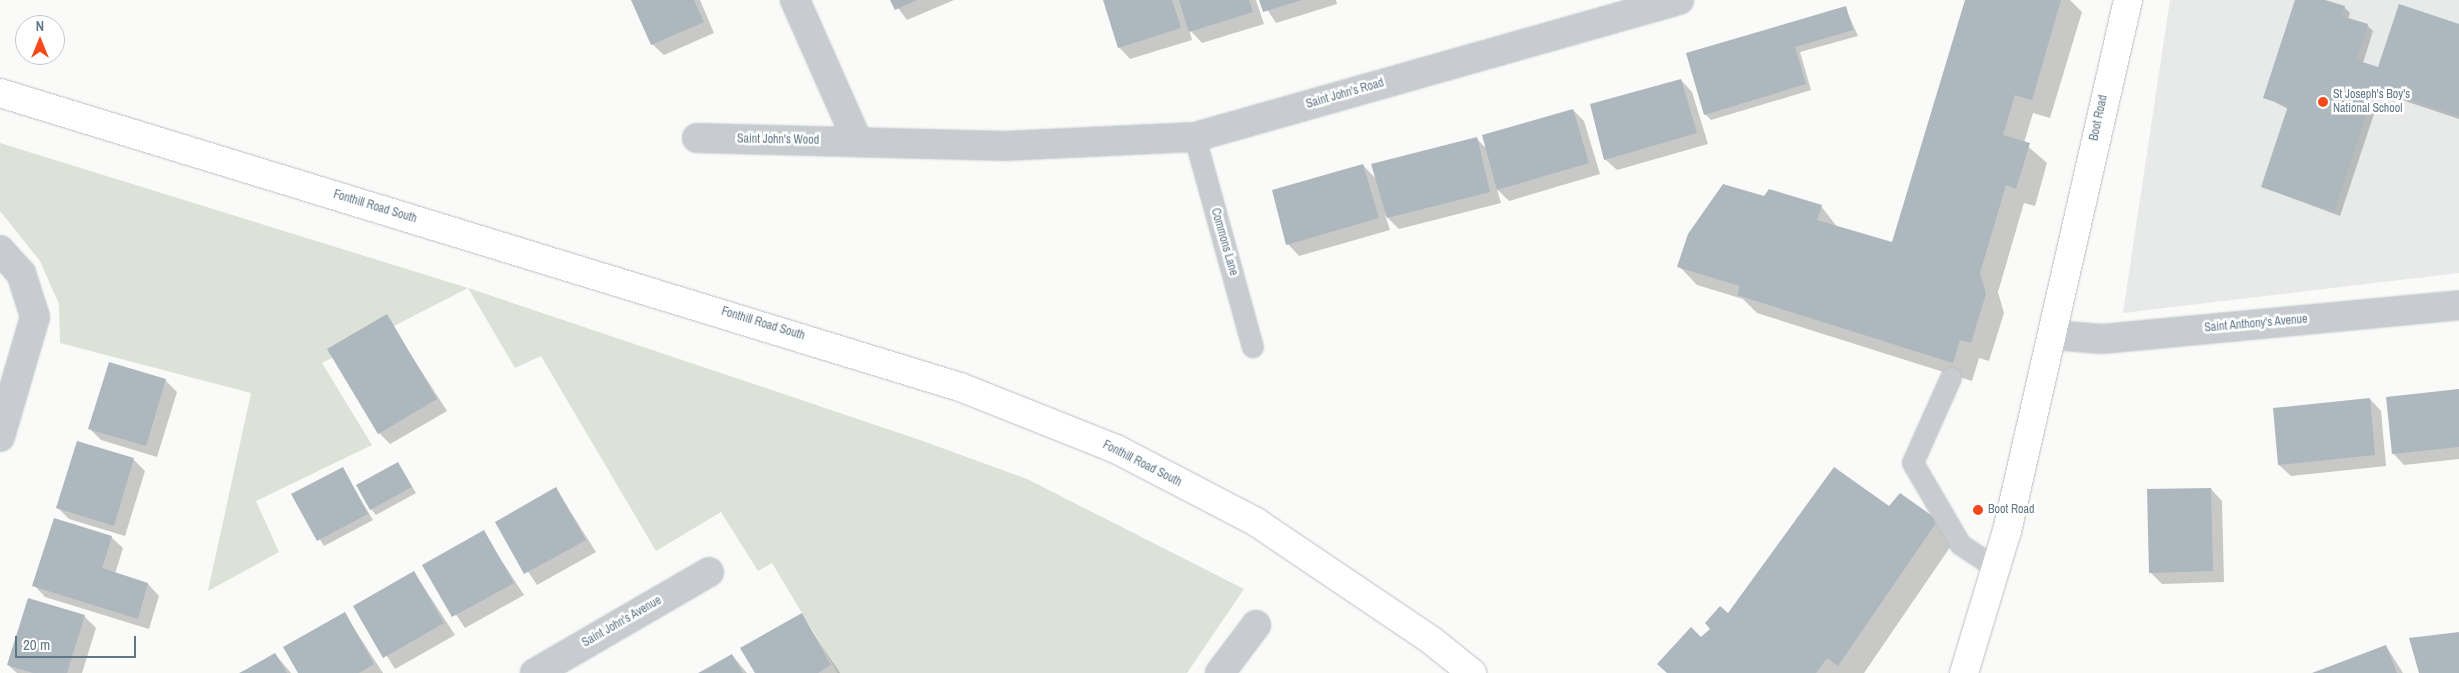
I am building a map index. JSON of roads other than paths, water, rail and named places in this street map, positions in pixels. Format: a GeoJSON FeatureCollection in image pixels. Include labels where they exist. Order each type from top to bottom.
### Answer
{"type":"FeatureCollection","features":[{"type":"Feature","properties":{"kind":"main road","name":"Boot Road"},"geometry":{"type":"LineString","coordinates":[[1964,673],[1996,568],[2053,335],[2128,0]]}},
{"type":"Feature","properties":{"kind":"main road","name":"Fonthill Road South"},"geometry":{"type":"LineString","coordinates":[[0,93],[799,335],[970,391],[1116,449],[1256,522],[1432,640],[1472,673]]}},
{"type":"Feature","properties":{"kind":"street"},"geometry":{"type":"LineString","coordinates":[[795,0],[858,142]]}},
{"type":"Feature","properties":{"kind":"street","name":"Saint John's Road"},"geometry":{"type":"LineString","coordinates":[[1005,146],[1194,138],[1679,0]]}},
{"type":"Feature","properties":{"kind":"street","name":"Saint John's Wood"},"geometry":{"type":"LineString","coordinates":[[697,138],[1005,146]]}},
{"type":"Feature","properties":{"kind":"street"},"geometry":{"type":"LineString","coordinates":[[0,250],[22,273],[35,317],[0,437]]}},
{"type":"Feature","properties":{"kind":"street","name":"Saint Anthony's Avenue"},"geometry":{"type":"LineString","coordinates":[[2053,335],[2102,339],[2459,305]]}},
{"type":"Feature","properties":{"kind":"street","name":"Saint John's Avenue"},"geometry":{"type":"LineString","coordinates":[[536,673],[708,572]]}},
{"type":"Feature","properties":{"kind":"street"},"geometry":{"type":"LineString","coordinates":[[1220,673],[1256,625]]}},
{"type":"Feature","properties":{"kind":"lane","name":"Commons Lane"},"geometry":{"type":"LineString","coordinates":[[1194,138],[1253,347]]}},
{"type":"Feature","properties":{"kind":"lane"},"geometry":{"type":"LineString","coordinates":[[1950,378],[1913,463],[1961,545],[1996,568]]}},
{"type":"Feature","properties":{"kind":"place","name":"St Joseph's Boy's National School"},"geometry":{"type":"Point","coordinates":[2323,102]}},
{"type":"Feature","properties":{"kind":"place","name":"Boot Road"},"geometry":{"type":"Point","coordinates":[1978,510]}}]}
